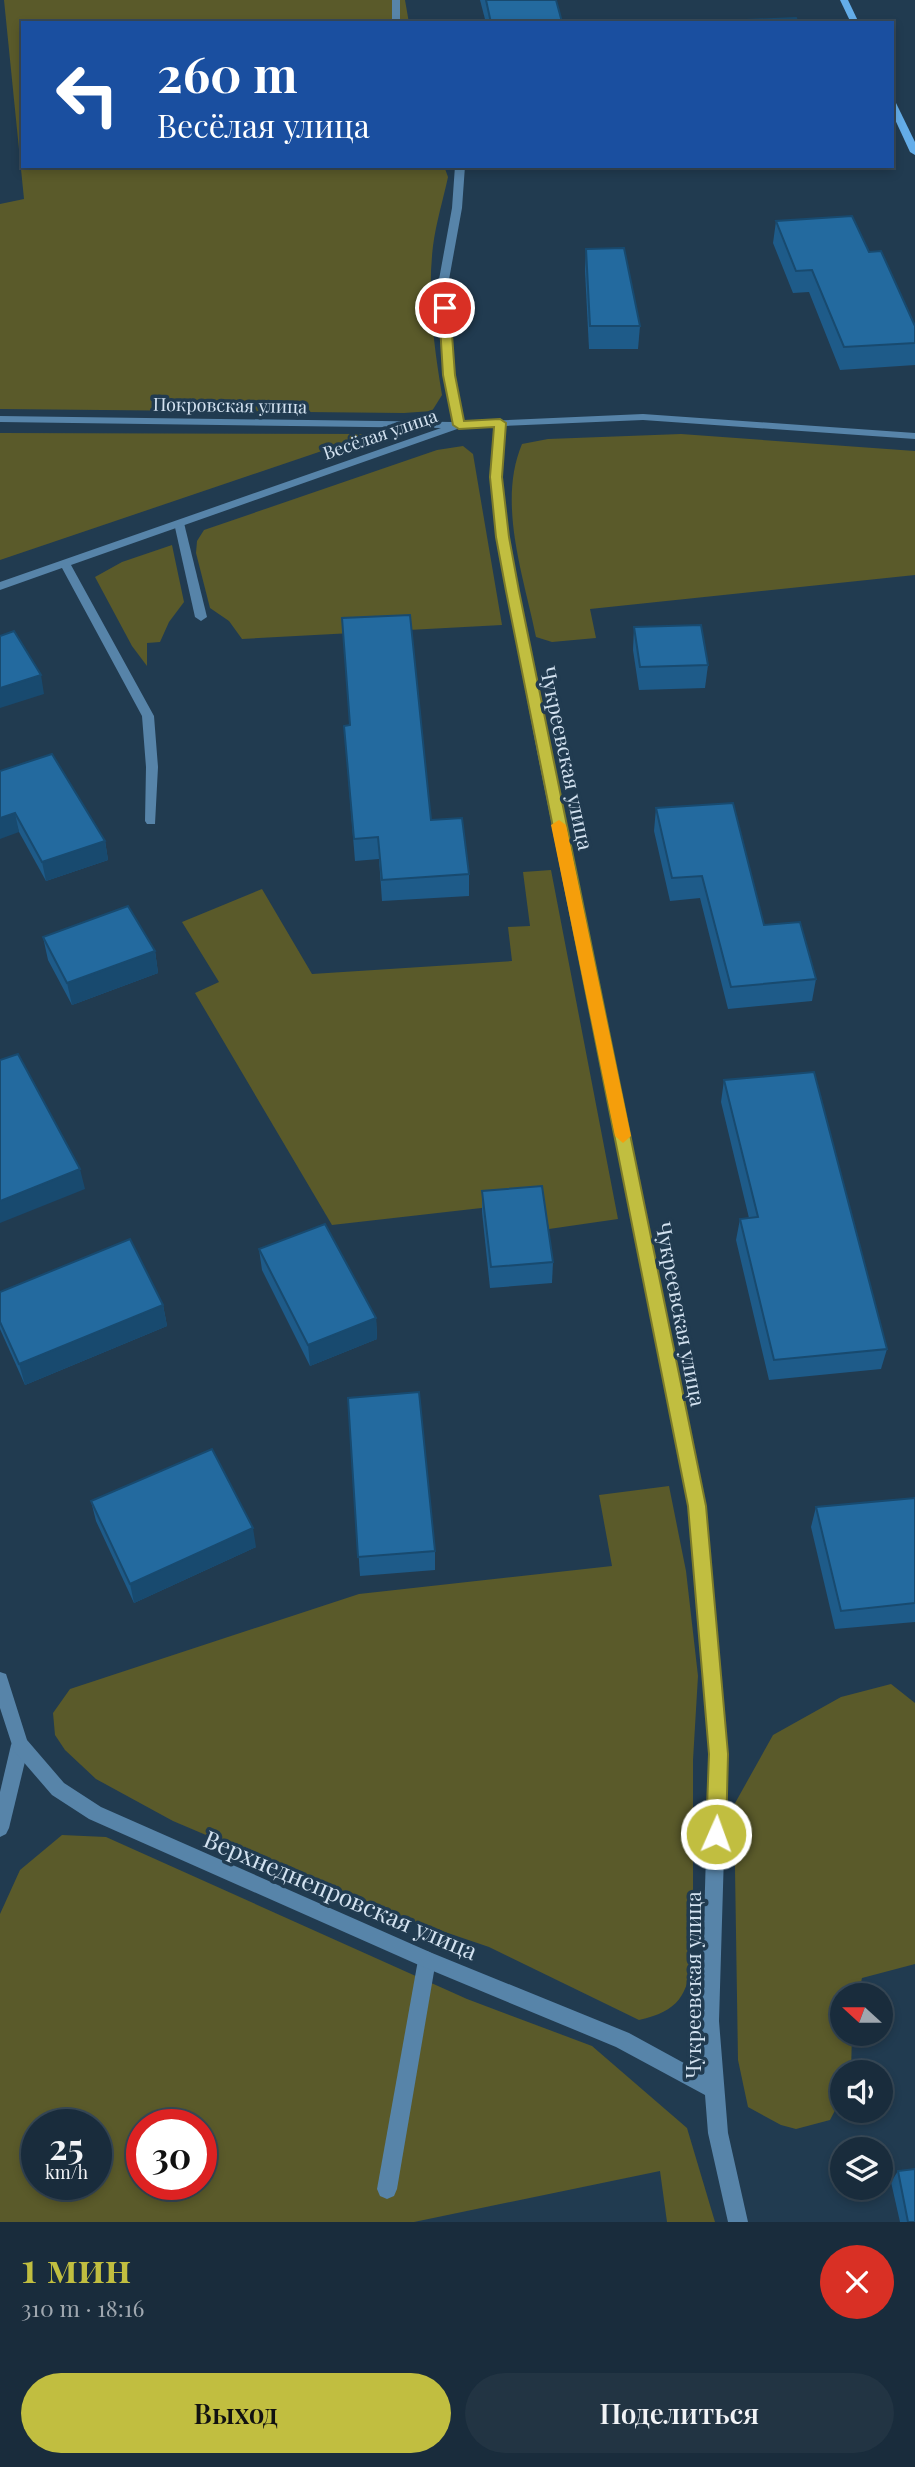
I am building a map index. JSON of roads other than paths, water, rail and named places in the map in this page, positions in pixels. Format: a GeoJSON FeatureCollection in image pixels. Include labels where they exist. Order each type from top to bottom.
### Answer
{"type":"FeatureCollection","features":[{"type":"Feature","properties":{"kind":"main road"},"geometry":{"type":"LineString","coordinates":[[844,0],[854,21]]}},
{"type":"Feature","properties":{"kind":"main road"},"geometry":{"type":"LineString","coordinates":[[894,107],[915,152]]}},
{"type":"Feature","properties":{"kind":"street"},"geometry":{"type":"LineString","coordinates":[[396,0],[396,21]]}},
{"type":"Feature","properties":{"kind":"street"},"geometry":{"type":"LineString","coordinates":[[459,425],[449,375],[443,285],[457,208],[460,168]]}},
{"type":"Feature","properties":{"kind":"street","name":"Весёлая улица"},"geometry":{"type":"LineString","coordinates":[[0,586],[459,425],[643,417],[915,436]]}},
{"type":"Feature","properties":{"kind":"street","name":"Покровская улица"},"geometry":{"type":"LineString","coordinates":[[0,419],[459,425]]}},
{"type":"Feature","properties":{"kind":"street","name":"Чукреевская улица"},"geometry":{"type":"LineString","coordinates":[[500,423],[496,477],[502,537],[697,1506],[718,1754],[710,2021],[718,2133],[738,2222]]}},
{"type":"Feature","properties":{"kind":"street"},"geometry":{"type":"LineString","coordinates":[[179,523],[201,617]]}},
{"type":"Feature","properties":{"kind":"street"},"geometry":{"type":"LineString","coordinates":[[65,564],[148,716],[152,767],[151,821]]}},
{"type":"Feature","properties":{"kind":"street","name":"Верхнеднепровская улица"},"geometry":{"type":"LineString","coordinates":[[2,1690],[20,1745],[58,1789],[95,1813],[427,1960],[622,2039],[714,2090]]}},
{"type":"Feature","properties":{"kind":"street"},"geometry":{"type":"LineString","coordinates":[[0,1828],[20,1745]]}},
{"type":"Feature","properties":{"kind":"street"},"geometry":{"type":"LineString","coordinates":[[387,2189],[427,1960]]}}]}
